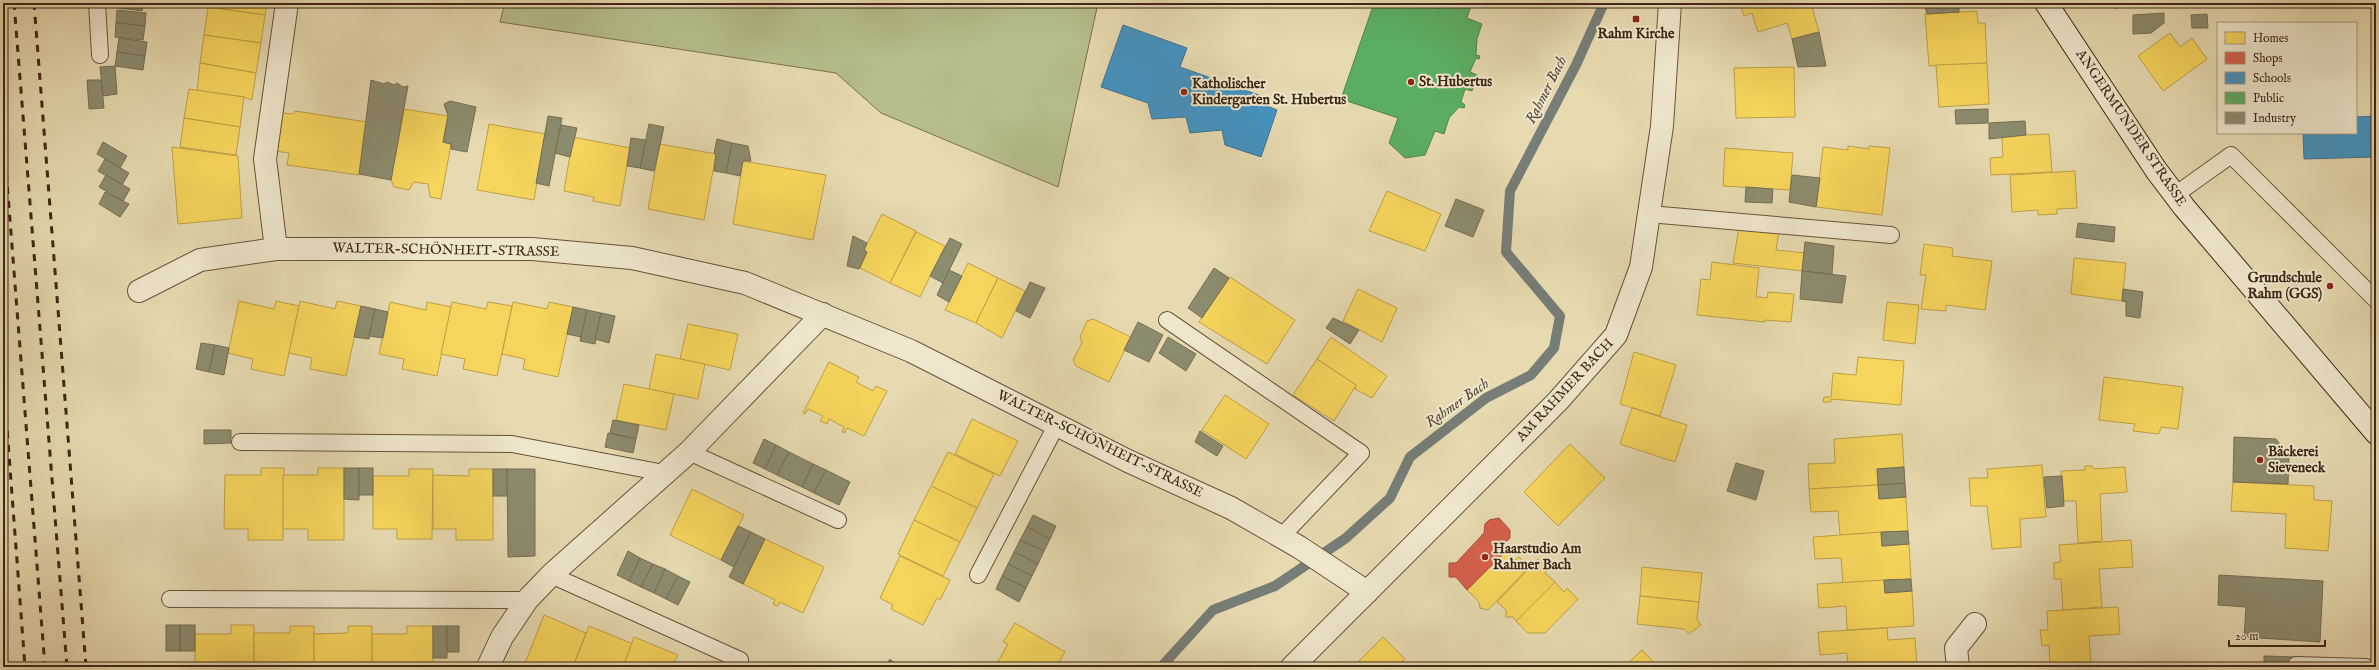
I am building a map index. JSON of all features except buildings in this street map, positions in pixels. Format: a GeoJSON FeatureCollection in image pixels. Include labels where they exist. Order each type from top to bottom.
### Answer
{"type":"FeatureCollection","features":[{"type":"Feature","properties":{"kind":"street"},"geometry":{"type":"LineString","coordinates":[[276,249],[265,159],[287,3]]}},
{"type":"Feature","properties":{"kind":"street","name":"AM RAHMER BACH"},"geometry":{"type":"LineString","coordinates":[[1292,667],[1558,401],[1616,335],[1641,267],[1662,126],[1670,3]]}},
{"type":"Feature","properties":{"kind":"street","name":"ANGERMUNDER STRASSE"},"geometry":{"type":"LineString","coordinates":[[2046,3],[2156,170],[2175,195],[2376,433]]}},
{"type":"Feature","properties":{"kind":"street","name":"WALTER-SCHÖNHEIT-STRASSE"},"geometry":{"type":"LineString","coordinates":[[139,290],[200,260],[276,249],[532,249],[632,258],[745,283],[911,351],[1128,461],[1231,508],[1290,542],[1367,592]]}},
{"type":"Feature","properties":{"kind":"street"},"geometry":{"type":"LineString","coordinates":[[488,667],[502,637],[527,600],[552,575],[689,452],[823,314]]}},
{"type":"Feature","properties":{"kind":"street"},"geometry":{"type":"LineString","coordinates":[[1958,667],[1956,648],[1975,624]]}},
{"type":"Feature","properties":{"kind":"lane"},"geometry":{"type":"LineString","coordinates":[[97,3],[100,55]]}},
{"type":"Feature","properties":{"kind":"lane"},"geometry":{"type":"LineString","coordinates":[[2175,195],[2231,155],[2376,300]]}},
{"type":"Feature","properties":{"kind":"lane"},"geometry":{"type":"LineString","coordinates":[[1649,214],[1891,235]]}},
{"type":"Feature","properties":{"kind":"lane"},"geometry":{"type":"LineString","coordinates":[[1167,320],[1361,453],[1290,542]]}},
{"type":"Feature","properties":{"kind":"lane"},"geometry":{"type":"LineString","coordinates":[[978,575],[1057,424]]}},
{"type":"Feature","properties":{"kind":"lane"},"geometry":{"type":"LineString","coordinates":[[240,442],[512,444],[664,473]]}},
{"type":"Feature","properties":{"kind":"lane"},"geometry":{"type":"LineString","coordinates":[[689,452],[838,520]]}},
{"type":"Feature","properties":{"kind":"lane"},"geometry":{"type":"LineString","coordinates":[[552,575],[740,660]]}},
{"type":"Feature","properties":{"kind":"lane"},"geometry":{"type":"LineString","coordinates":[[170,599],[527,600]]}},
{"type":"Feature","properties":{"kind":"lane"},"geometry":{"type":"LineString","coordinates":[[2296,665],[2366,667]]}},
{"type":"Feature","properties":{"kind":"green space"},"geometry":{"type":"Polygon","coordinates":[[[505,3],[1098,3],[1058,187],[881,113],[836,73],[500,22],[505,3]]]}},
{"type":"Feature","properties":{"kind":"waterway","name":"Rahmer Bach"},"geometry":{"type":"LineString","coordinates":[[1161,667],[1213,610],[1275,586],[1346,538],[1390,498],[1410,457],[1486,398],[1531,375],[1554,348],[1560,316],[1506,252],[1510,191],[1576,65],[1604,3]]}},
{"type":"Feature","properties":{"kind":"railway"},"geometry":{"type":"LineString","coordinates":[[14,3],[67,667]]}},
{"type":"Feature","properties":{"kind":"railway"},"geometry":{"type":"LineString","coordinates":[[34,3],[86,667]]}},
{"type":"Feature","properties":{"kind":"railway"},"geometry":{"type":"LineString","coordinates":[[3,131],[45,667]]}},
{"type":"Feature","properties":{"kind":"railway"},"geometry":{"type":"LineString","coordinates":[[3,375],[25,667]]}},
{"type":"Feature","properties":{"kind":"place","name":"Rahm Kirche"},"geometry":{"type":"Point","coordinates":[1636,19]}},
{"type":"Feature","properties":{"kind":"place","name":"St. Hubertus"},"geometry":{"type":"Point","coordinates":[1411,82]}},
{"type":"Feature","properties":{"kind":"place","name":"Katholischer Kindergarten St. Hubertus"},"geometry":{"type":"Point","coordinates":[1184,92]}},
{"type":"Feature","properties":{"kind":"place","name":"Grundschule Rahm (GGS)"},"geometry":{"type":"Point","coordinates":[2330,286]}},
{"type":"Feature","properties":{"kind":"place","name":"Bäckerei Sieveneck"},"geometry":{"type":"Point","coordinates":[2260,460]}},
{"type":"Feature","properties":{"kind":"place","name":"Haarstudio Am Rahmer Bach"},"geometry":{"type":"Point","coordinates":[1485,557]}}]}
